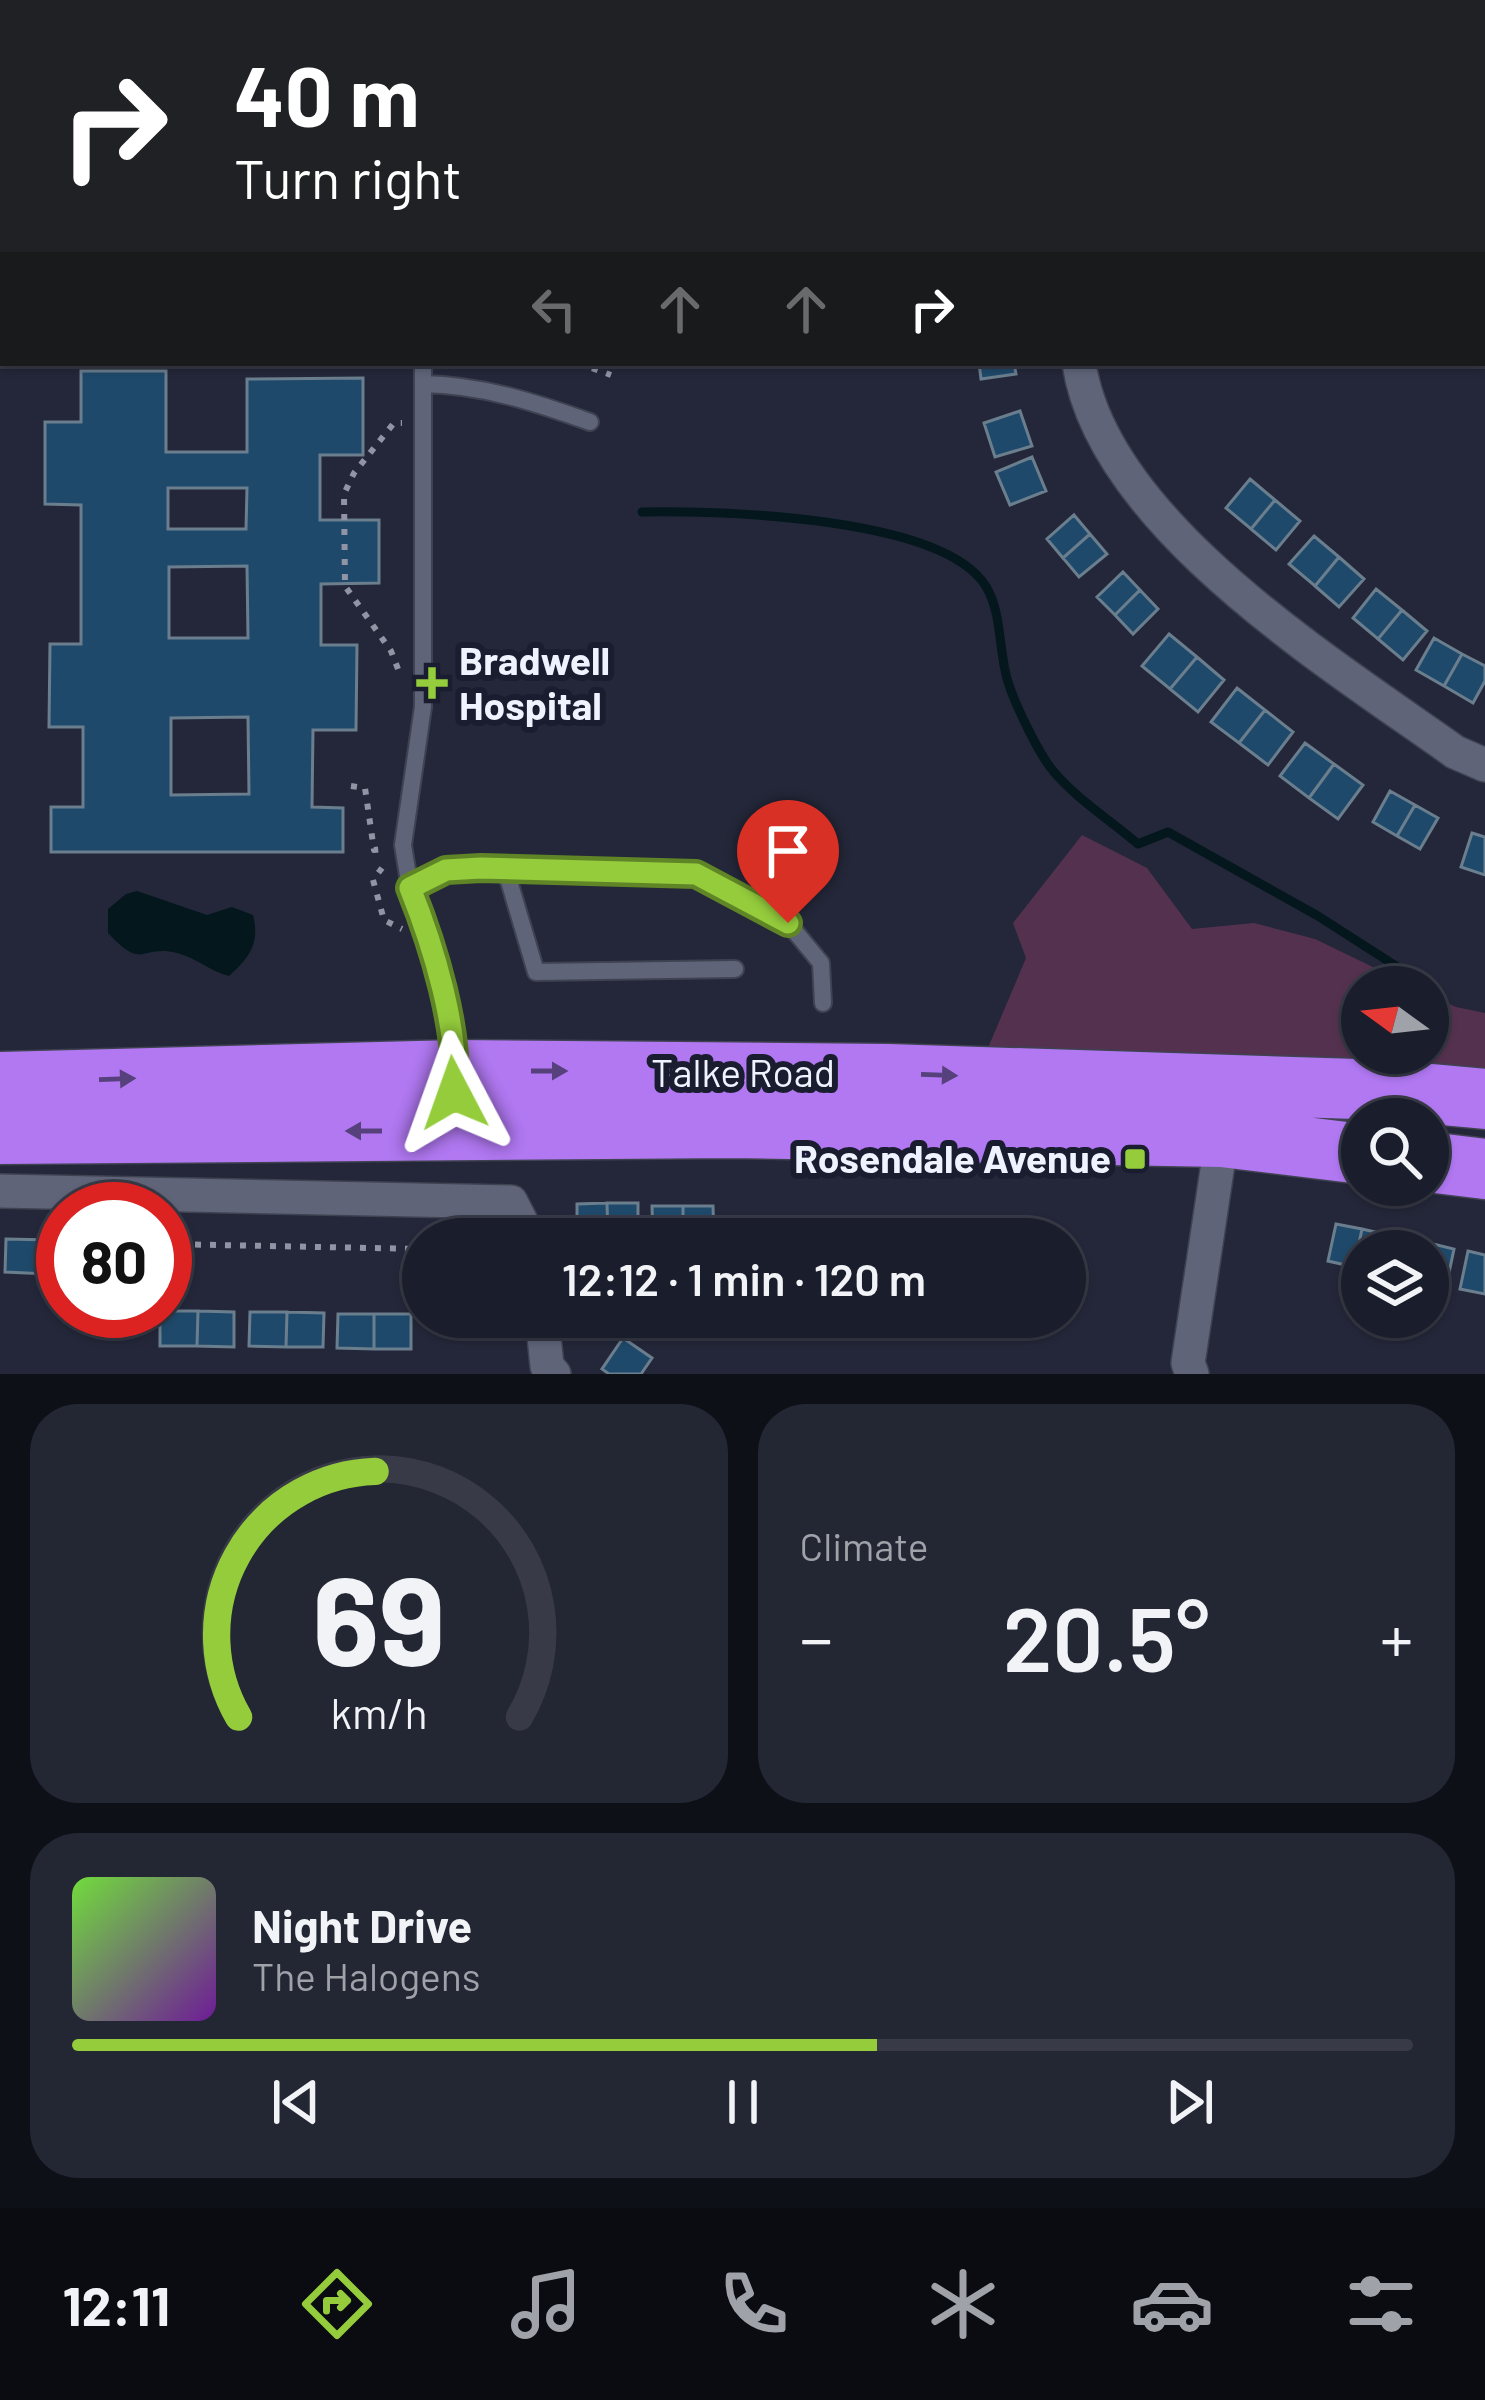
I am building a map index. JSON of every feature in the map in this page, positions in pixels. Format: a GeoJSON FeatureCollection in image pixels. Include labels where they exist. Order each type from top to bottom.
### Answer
{"type":"FeatureCollection","features":[{"type":"Feature","properties":{"kind":"highway","name":"Talke Road"},"geometry":{"type":"LineString","coordinates":[[0,1082],[456,1070],[888,1074],[1388,1090],[1485,1099]]}},
{"type":"Feature","properties":{"kind":"highway"},"geometry":{"type":"LineString","coordinates":[[456,1070],[453,1109],[459,1115],[733,1128]]}},
{"type":"Feature","properties":{"kind":"highway","name":"Talke Road"},"geometry":{"type":"LineString","coordinates":[[0,1134],[733,1128],[1222,1137],[1341,1151]]}},
{"type":"Feature","properties":{"kind":"highway"},"geometry":{"type":"LineString","coordinates":[[1449,1165],[1485,1169]]}},
{"type":"Feature","properties":{"kind":"street"},"geometry":{"type":"LineString","coordinates":[[1080,366],[1096,420],[1120,466],[1149,504],[1236,590],[1454,752],[1485,765]]}},
{"type":"Feature","properties":{"kind":"street"},"geometry":{"type":"LineString","coordinates":[[1192,1374],[1188,1363],[1222,1137]]}},
{"type":"Feature","properties":{"kind":"street"},"geometry":{"type":"LineString","coordinates":[[0,1191],[511,1202],[519,1218]]}},
{"type":"Feature","properties":{"kind":"street"},"geometry":{"type":"LineString","coordinates":[[546,1338],[551,1370]]}},
{"type":"Feature","properties":{"kind":"lane"},"geometry":{"type":"LineString","coordinates":[[423,366],[423,707],[403,845],[410,888],[433,946],[456,1070]]}},
{"type":"Feature","properties":{"kind":"lane"},"geometry":{"type":"LineString","coordinates":[[423,384],[520,397],[590,422]]}},
{"type":"Feature","properties":{"kind":"lane"},"geometry":{"type":"LineString","coordinates":[[410,888],[446,870],[696,874],[788,923],[821,963],[823,1003]]}},
{"type":"Feature","properties":{"kind":"lane"},"geometry":{"type":"LineString","coordinates":[[506,871],[536,972],[735,969]]}},
{"type":"Feature","properties":{"kind":"path"},"geometry":{"type":"LineString","coordinates":[[586,366],[611,375]]}},
{"type":"Feature","properties":{"kind":"path"},"geometry":{"type":"LineString","coordinates":[[351,786],[365,788],[374,850],[384,849],[384,865],[373,880],[384,920],[404,929]]}},
{"type":"Feature","properties":{"kind":"path"},"geometry":{"type":"LineString","coordinates":[[192,1245],[402,1249]]}},
{"type":"Feature","properties":{"kind":"shaded area"},"geometry":{"type":"Polygon","coordinates":[[[1082,835],[1147,868],[1192,929],[1254,923],[1315,939],[1371,966],[1341,966],[1341,1066],[988,1048],[1026,958],[1013,923],[1082,835]]]}},
{"type":"Feature","properties":{"kind":"shaded area"},"geometry":{"type":"Polygon","coordinates":[[[137,891],[207,915],[232,907],[253,915],[252,949],[229,976],[177,953],[129,951],[108,933],[108,909],[137,891]]]}},
{"type":"Feature","properties":{"kind":"shaded area"},"geometry":{"type":"Polygon","coordinates":[[[1449,1004],[1485,1013],[1485,1074],[1449,1072],[1449,1004]]]}},
{"type":"Feature","properties":{"kind":"building"},"geometry":{"type":"Polygon","coordinates":[[[979,366],[1015,366],[1016,374],[981,379],[979,366]]]}},
{"type":"Feature","properties":{"kind":"building"},"geometry":{"type":"Polygon","coordinates":[[[81,371],[166,371],[166,452],[247,452],[247,379],[363,378],[363,455],[320,455],[320,520],[379,520],[379,583],[321,584],[321,645],[357,645],[356,730],[313,730],[312,807],[343,808],[343,852],[51,852],[51,807],[83,807],[83,727],[49,727],[50,644],[81,644],[81,505],[45,504],[45,422],[81,422],[81,371]],[[168,488],[168,529],[246,529],[247,488],[168,488]],[[247,566],[169,567],[169,638],[248,638],[247,566]],[[248,717],[171,718],[171,795],[249,794],[248,717]]]}},
{"type":"Feature","properties":{"kind":"building"},"geometry":{"type":"Polygon","coordinates":[[[1020,411],[1032,446],[995,457],[984,423],[1020,411]]]}},
{"type":"Feature","properties":{"kind":"building"},"geometry":{"type":"Polygon","coordinates":[[[1032,457],[1046,491],[1010,505],[996,472],[1032,457]]]}},
{"type":"Feature","properties":{"kind":"building"},"geometry":{"type":"Polygon","coordinates":[[[1250,479],[1275,500],[1251,529],[1226,508],[1250,479]]]}},
{"type":"Feature","properties":{"kind":"building"},"geometry":{"type":"Polygon","coordinates":[[[1275,500],[1300,521],[1276,550],[1251,529],[1275,500]]]}},
{"type":"Feature","properties":{"kind":"building"},"geometry":{"type":"Polygon","coordinates":[[[1074,515],[1090,534],[1063,558],[1047,539],[1074,515]]]}},
{"type":"Feature","properties":{"kind":"building"},"geometry":{"type":"Polygon","coordinates":[[[1090,534],[1107,554],[1079,577],[1063,558],[1090,534]]]}},
{"type":"Feature","properties":{"kind":"building"},"geometry":{"type":"Polygon","coordinates":[[[1314,536],[1339,557],[1315,586],[1289,564],[1314,536]]]}},
{"type":"Feature","properties":{"kind":"building"},"geometry":{"type":"Polygon","coordinates":[[[1339,557],[1364,579],[1339,607],[1315,586],[1339,557]]]}},
{"type":"Feature","properties":{"kind":"building"},"geometry":{"type":"Polygon","coordinates":[[[1123,572],[1140,590],[1115,615],[1097,597],[1123,572]]]}},
{"type":"Feature","properties":{"kind":"building"},"geometry":{"type":"Polygon","coordinates":[[[1376,589],[1402,610],[1378,639],[1353,618],[1376,589]]]}},
{"type":"Feature","properties":{"kind":"building"},"geometry":{"type":"Polygon","coordinates":[[[1140,590],[1158,609],[1133,634],[1115,615],[1140,590]]]}},
{"type":"Feature","properties":{"kind":"building"},"geometry":{"type":"Polygon","coordinates":[[[1402,610],[1427,631],[1403,660],[1378,639],[1402,610]]]}},
{"type":"Feature","properties":{"kind":"building"},"geometry":{"type":"Polygon","coordinates":[[[1169,634],[1197,657],[1170,689],[1142,666],[1169,634]]]}},
{"type":"Feature","properties":{"kind":"building"},"geometry":{"type":"Polygon","coordinates":[[[1434,638],[1462,654],[1444,686],[1416,670],[1434,638]]]}},
{"type":"Feature","properties":{"kind":"building"},"geometry":{"type":"Polygon","coordinates":[[[1462,654],[1485,666],[1485,681],[1473,703],[1444,686],[1462,654]]]}},
{"type":"Feature","properties":{"kind":"building"},"geometry":{"type":"Polygon","coordinates":[[[1197,657],[1224,680],[1198,712],[1170,689],[1197,657]]]}},
{"type":"Feature","properties":{"kind":"building"},"geometry":{"type":"Polygon","coordinates":[[[1237,688],[1265,710],[1239,743],[1211,722],[1237,688]]]}},
{"type":"Feature","properties":{"kind":"building"},"geometry":{"type":"Polygon","coordinates":[[[1265,710],[1293,732],[1268,765],[1239,743],[1265,710]]]}},
{"type":"Feature","properties":{"kind":"building"},"geometry":{"type":"Polygon","coordinates":[[[1305,743],[1334,764],[1309,798],[1280,776],[1305,743]]]}},
{"type":"Feature","properties":{"kind":"building"},"geometry":{"type":"Polygon","coordinates":[[[1334,764],[1363,785],[1338,819],[1309,798],[1334,764]]]}},
{"type":"Feature","properties":{"kind":"building"},"geometry":{"type":"Polygon","coordinates":[[[1390,791],[1415,805],[1397,836],[1373,822],[1390,791]]]}},
{"type":"Feature","properties":{"kind":"building"},"geometry":{"type":"Polygon","coordinates":[[[1415,805],[1438,818],[1420,849],[1397,836],[1415,805]]]}},
{"type":"Feature","properties":{"kind":"building"},"geometry":{"type":"Polygon","coordinates":[[[1472,833],[1485,837],[1485,875],[1461,867],[1472,833]]]}},
{"type":"Feature","properties":{"kind":"building"},"geometry":{"type":"Polygon","coordinates":[[[607,1203],[638,1203],[638,1218],[607,1218],[607,1203]]]}},
{"type":"Feature","properties":{"kind":"building"},"geometry":{"type":"Polygon","coordinates":[[[607,1203],[607,1218],[577,1218],[577,1204],[607,1203]]]}},
{"type":"Feature","properties":{"kind":"building"},"geometry":{"type":"Polygon","coordinates":[[[652,1206],[683,1206],[683,1218],[652,1218],[652,1206]]]}},
{"type":"Feature","properties":{"kind":"building"},"geometry":{"type":"Polygon","coordinates":[[[683,1206],[713,1206],[713,1218],[683,1218],[683,1206]]]}},
{"type":"Feature","properties":{"kind":"building"},"geometry":{"type":"Polygon","coordinates":[[[1336,1224],[1362,1229],[1341,1230],[1341,1264],[1328,1261],[1336,1224]]]}},
{"type":"Feature","properties":{"kind":"building"},"geometry":{"type":"Polygon","coordinates":[[[6,1239],[36,1240],[36,1273],[5,1272],[6,1239]]]}},
{"type":"Feature","properties":{"kind":"building"},"geometry":{"type":"Polygon","coordinates":[[[1468,1251],[1485,1255],[1485,1294],[1460,1289],[1468,1251]]]}},
{"type":"Feature","properties":{"kind":"building"},"geometry":{"type":"Polygon","coordinates":[[[192,1311],[198,1311],[197,1346],[160,1346],[160,1338],[192,1338],[192,1311]]]}},
{"type":"Feature","properties":{"kind":"building"},"geometry":{"type":"Polygon","coordinates":[[[198,1311],[234,1312],[234,1347],[197,1346],[198,1311]]]}},
{"type":"Feature","properties":{"kind":"building"},"geometry":{"type":"Polygon","coordinates":[[[250,1312],[287,1312],[286,1347],[249,1346],[250,1312]]]}},
{"type":"Feature","properties":{"kind":"building"},"geometry":{"type":"Polygon","coordinates":[[[287,1312],[324,1313],[323,1347],[286,1347],[287,1312]]]}},
{"type":"Feature","properties":{"kind":"building"},"geometry":{"type":"Polygon","coordinates":[[[338,1314],[374,1314],[374,1349],[337,1348],[338,1314]]]}},
{"type":"Feature","properties":{"kind":"building"},"geometry":{"type":"Polygon","coordinates":[[[374,1314],[402,1314],[402,1338],[411,1338],[411,1349],[374,1349],[374,1314]]]}},
{"type":"Feature","properties":{"kind":"building"},"geometry":{"type":"Polygon","coordinates":[[[623,1338],[652,1358],[641,1374],[609,1374],[602,1369],[623,1338]]]}},
{"type":"Feature","properties":{"kind":"waterway"},"geometry":{"type":"LineString","coordinates":[[642,512],[723,513],[830,523],[930,547],[967,566],[993,602],[1005,671],[1022,716],[1048,764],[1073,791],[1138,844],[1168,832],[1318,916],[1396,966]]}},
{"type":"Feature","properties":{"kind":"place","name":"Bradwell Hospital"},"geometry":{"type":"Point","coordinates":[432,683]}},
{"type":"Feature","properties":{"kind":"place","name":"Rosendale Avenue"},"geometry":{"type":"Point","coordinates":[1135,1159]}},
{"type":"Feature","properties":{"kind":"route"},"geometry":{"type":"LineString","coordinates":[[454,1093],[456,1070],[433,946],[410,888],[446,870],[481,868],[696,874],[788,923]]}}]}
